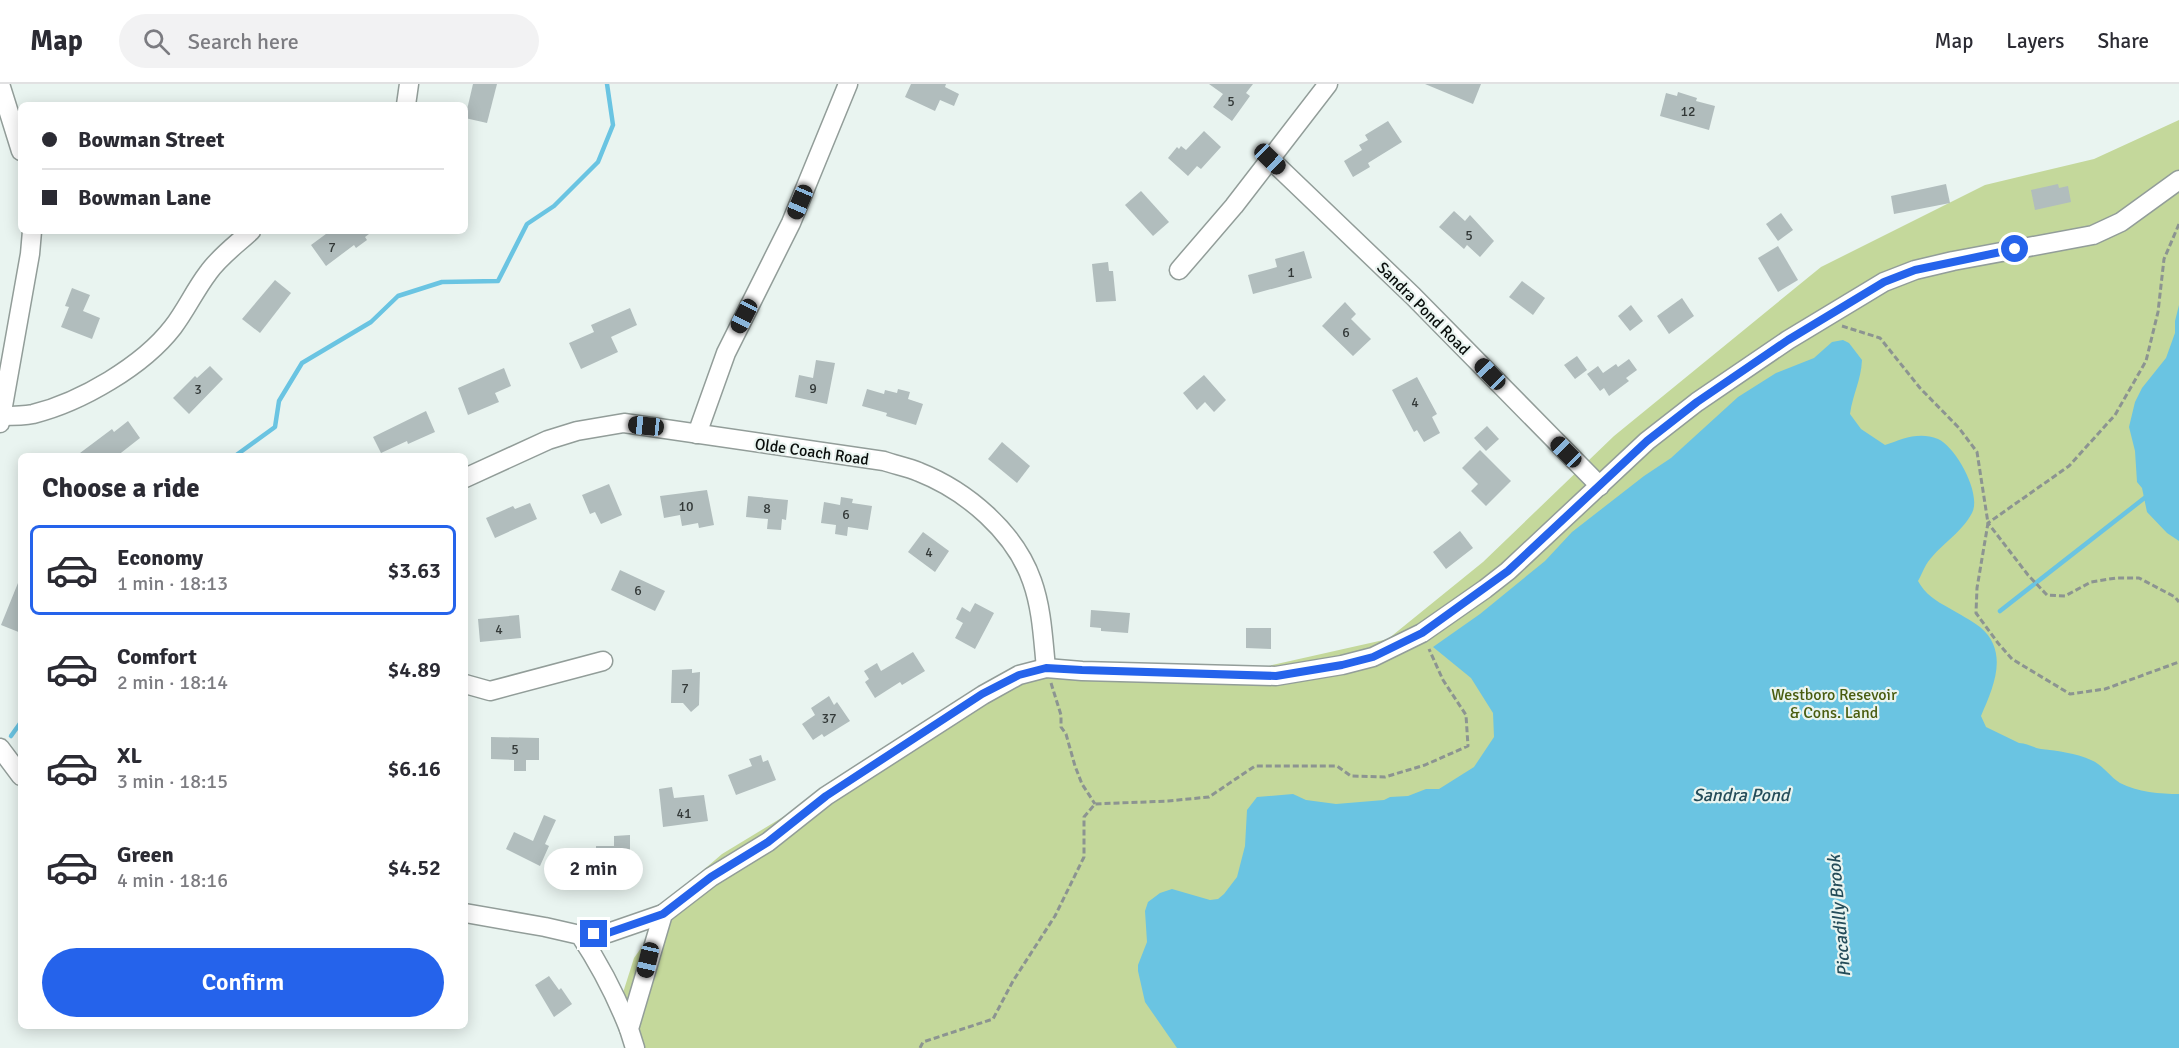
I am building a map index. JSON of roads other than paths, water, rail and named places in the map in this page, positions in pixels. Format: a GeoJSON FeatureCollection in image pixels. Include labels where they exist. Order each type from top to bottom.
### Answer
{"type":"FeatureCollection","features":[{"type":"Feature","properties":{"kind":"street"},"geometry":{"type":"LineString","coordinates":[[0,84],[18,141]]}},
{"type":"Feature","properties":{"kind":"street"},"geometry":{"type":"LineString","coordinates":[[406,102],[409,84]]}},
{"type":"Feature","properties":{"kind":"street"},"geometry":{"type":"LineString","coordinates":[[697,434],[726,353],[791,223],[848,84]]}},
{"type":"Feature","properties":{"kind":"street"},"geometry":{"type":"LineString","coordinates":[[1179,270],[1234,206],[1328,84]]}},
{"type":"Feature","properties":{"kind":"street","name":"Sandra Pond Road"},"geometry":{"type":"LineString","coordinates":[[1270,159],[1413,296],[1600,486]]}},
{"type":"Feature","properties":{"kind":"street"},"geometry":{"type":"LineString","coordinates":[[468,914],[580,935],[608,933],[663,914],[711,877],[768,842],[826,796],[982,694],[1019,675],[1046,668],[1276,676],[1342,665],[1373,657],[1422,633],[1508,571],[1647,441],[1697,402],[1788,340],[1884,282],[1915,270],[2093,235],[2121,222],[2179,180]]}},
{"type":"Feature","properties":{"kind":"street"},"geometry":{"type":"LineString","coordinates":[[32,234],[1,420],[46,410],[73,399],[130,369],[173,327],[209,271],[248,234]]}},
{"type":"Feature","properties":{"kind":"street","name":"Olde Coach Road"},"geometry":{"type":"LineString","coordinates":[[468,477],[548,440],[602,425],[624,423],[884,462],[918,471],[947,486],[1002,528],[1023,557],[1039,605],[1046,668]]}},
{"type":"Feature","properties":{"kind":"street"},"geometry":{"type":"LineString","coordinates":[[468,685],[490,690],[603,661]]}},
{"type":"Feature","properties":{"kind":"street"},"geometry":{"type":"LineString","coordinates":[[0,748],[18,772]]}},
{"type":"Feature","properties":{"kind":"street"},"geometry":{"type":"LineString","coordinates":[[629,1029],[663,914]]}},
{"type":"Feature","properties":{"kind":"street"},"geometry":{"type":"LineString","coordinates":[[580,935],[596,959],[618,1002],[635,1048]]}},
{"type":"Feature","properties":{"kind":"water"},"geometry":{"type":"Polygon","coordinates":[[[2179,305],[2179,541],[2167,533],[2147,512],[2142,488],[2137,482],[2135,451],[2129,427],[2135,402],[2142,388],[2166,358],[2175,333],[2179,305]]]}},
{"type":"Feature","properties":{"kind":"water","name":"Sandra Pond"},"geometry":{"type":"Polygon","coordinates":[[[1843,340],[1849,343],[1862,360],[1850,414],[1861,429],[1885,445],[1917,436],[1938,439],[1952,451],[1966,472],[1973,495],[1972,513],[1962,527],[1931,558],[1918,581],[1935,600],[1969,619],[1989,637],[1997,659],[1994,682],[1981,716],[1986,727],[2019,743],[2091,760],[2120,783],[2134,789],[2179,794],[2179,1048],[1177,1048],[1145,1002],[1138,971],[1147,942],[1145,911],[1148,902],[1160,893],[1172,889],[1210,900],[1218,899],[1224,894],[1237,877],[1245,846],[1247,810],[1257,797],[1293,794],[1306,800],[1336,804],[1384,800],[1390,797],[1408,796],[1426,789],[1439,789],[1474,767],[1494,737],[1493,713],[1471,678],[1433,647],[1480,614],[1545,561],[1572,532],[1671,458],[1738,397],[1776,373],[1814,358],[1832,342],[1843,340]]]}},
{"type":"Feature","properties":{"kind":"waterway"},"geometry":{"type":"LineString","coordinates":[[239,453],[275,427],[279,401],[302,363],[371,322],[398,296],[442,282],[498,281],[527,224],[554,206],[598,162],[613,125],[607,84]]}},
{"type":"Feature","properties":{"kind":"waterway","name":"Piccadilly Brook"},"geometry":{"type":"LineString","coordinates":[[2000,611],[2147,496]]}},
{"type":"Feature","properties":{"kind":"waterway"},"geometry":{"type":"LineString","coordinates":[[11,736],[18,726]]}},
{"type":"Feature","properties":{"kind":"park label","name":"Westboro Resevoir & Cons. Land"},"geometry":{"type":"Point","coordinates":[1834,703]}}]}
